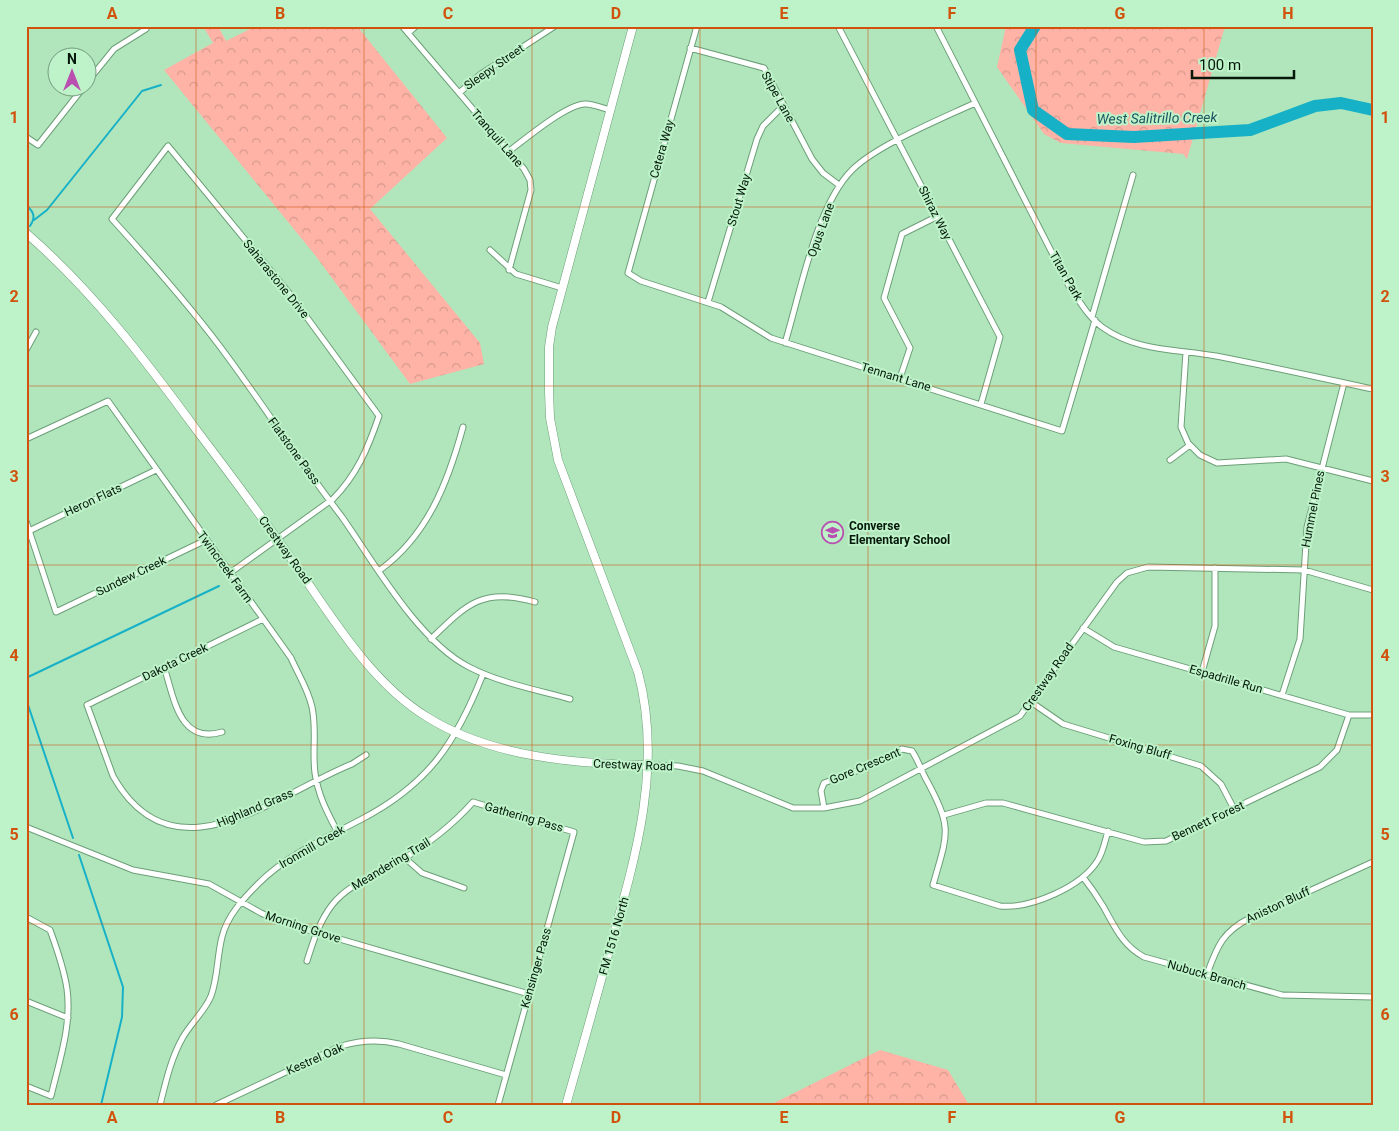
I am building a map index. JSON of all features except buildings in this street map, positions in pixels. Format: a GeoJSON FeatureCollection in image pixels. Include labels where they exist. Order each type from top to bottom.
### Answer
{"type":"FeatureCollection","features":[{"type":"Feature","properties":{"kind":"main road","name":"FM 1516 North"},"geometry":{"type":"LineString","coordinates":[[566,1105],[627,888],[645,808],[648,765],[646,711],[638,672],[558,460],[552,437],[549,347],[562,288],[633,26]]}},
{"type":"Feature","properties":{"kind":"main road","name":"Crestway Road"},"geometry":{"type":"LineString","coordinates":[[26,233],[78,281],[108,314],[171,394],[379,678],[407,704],[456,732],[492,744],[552,759],[595,764],[648,765]]}},
{"type":"Feature","properties":{"kind":"street","name":"Tranquil Lane"},"geometry":{"type":"LineString","coordinates":[[402,26],[524,169],[530,180],[531,190],[509,270]]}},
{"type":"Feature","properties":{"kind":"street"},"geometry":{"type":"LineString","coordinates":[[408,33],[416,26]]}},
{"type":"Feature","properties":{"kind":"street","name":"Sleepy Street"},"geometry":{"type":"LineString","coordinates":[[459,93],[481,74],[555,26]]}},
{"type":"Feature","properties":{"kind":"street","name":"Cetera Way"},"geometry":{"type":"LineString","coordinates":[[628,273],[697,26]]}},
{"type":"Feature","properties":{"kind":"street","name":"Shiraz Way"},"geometry":{"type":"LineString","coordinates":[[838,26],[1000,337],[981,404]]}},
{"type":"Feature","properties":{"kind":"street","name":"Titan Park"},"geometry":{"type":"LineString","coordinates":[[936,26],[1069,286],[1102,327],[1134,344],[1214,356],[1373,389]]}},
{"type":"Feature","properties":{"kind":"street"},"geometry":{"type":"LineString","coordinates":[[98,69],[114,49],[146,27]]}},
{"type":"Feature","properties":{"kind":"street","name":"Stipe Lane"},"geometry":{"type":"LineString","coordinates":[[690,48],[764,68],[783,106],[818,167],[839,185]]}},
{"type":"Feature","properties":{"kind":"street"},"geometry":{"type":"LineString","coordinates":[[26,137],[38,145],[75,98]]}},
{"type":"Feature","properties":{"kind":"street","name":"Opus Lane"},"geometry":{"type":"LineString","coordinates":[[785,343],[822,218],[839,185],[858,165],[898,141],[975,103]]}},
{"type":"Feature","properties":{"kind":"street"},"geometry":{"type":"LineString","coordinates":[[508,152],[536,130],[576,106],[585,104],[610,110]]}},
{"type":"Feature","properties":{"kind":"street","name":"Stout Way"},"geometry":{"type":"LineString","coordinates":[[708,302],[757,139],[763,126],[783,106]]}},
{"type":"Feature","properties":{"kind":"street","name":"Saharastone Drive"},"geometry":{"type":"LineString","coordinates":[[168,146],[289,293],[379,416],[359,469],[343,489],[330,501]]}},
{"type":"Feature","properties":{"kind":"street","name":"Flatstone Pass"},"geometry":{"type":"LineString","coordinates":[[168,146],[112,219],[195,315],[226,355],[431,639],[462,663],[483,674],[570,699]]}},
{"type":"Feature","properties":{"kind":"street"},"geometry":{"type":"LineString","coordinates":[[1094,319],[1132,175]]}},
{"type":"Feature","properties":{"kind":"street"},"geometry":{"type":"LineString","coordinates":[[900,378],[910,348],[884,298],[902,234],[936,217]]}},
{"type":"Feature","properties":{"kind":"street"},"geometry":{"type":"LineString","coordinates":[[490,250],[509,270],[527,278],[562,288]]}},
{"type":"Feature","properties":{"kind":"street","name":"Tennant Lane"},"geometry":{"type":"LineString","coordinates":[[628,273],[641,280],[708,302],[730,312],[757,332],[785,343],[1062,430],[1094,319]]}},
{"type":"Feature","properties":{"kind":"street"},"geometry":{"type":"LineString","coordinates":[[26,350],[36,332]]}},
{"type":"Feature","properties":{"kind":"street"},"geometry":{"type":"LineString","coordinates":[[1186,352],[1181,427],[1190,446],[1200,455],[1217,463],[1279,458],[1322,467],[1373,482]]}},
{"type":"Feature","properties":{"kind":"street","name":"Hummel Pines"},"geometry":{"type":"LineString","coordinates":[[1282,695],[1300,639],[1307,527],[1344,383]]}},
{"type":"Feature","properties":{"kind":"street","name":"Twincreek Farm"},"geometry":{"type":"LineString","coordinates":[[26,439],[108,401],[290,658],[309,695],[316,733],[316,781],[320,797],[337,831]]}},
{"type":"Feature","properties":{"kind":"street"},"geometry":{"type":"LineString","coordinates":[[380,570],[407,545],[432,510],[451,469],[463,427]]}},
{"type":"Feature","properties":{"kind":"street"},"geometry":{"type":"LineString","coordinates":[[1170,460],[1190,446]]}},
{"type":"Feature","properties":{"kind":"street","name":"Heron Flats"},"geometry":{"type":"LineString","coordinates":[[30,531],[156,470]]}},
{"type":"Feature","properties":{"kind":"street"},"geometry":{"type":"LineString","coordinates":[[230,574],[330,501]]}},
{"type":"Feature","properties":{"kind":"street"},"geometry":{"type":"LineString","coordinates":[[26,521],[30,531]]}},
{"type":"Feature","properties":{"kind":"street","name":"Sundew Creek"},"geometry":{"type":"LineString","coordinates":[[30,531],[56,612],[206,540]]}},
{"type":"Feature","properties":{"kind":"street","name":"Crestway Road"},"geometry":{"type":"LineString","coordinates":[[648,765],[692,768],[712,774],[781,805],[799,808],[824,808],[860,800],[1012,722],[1025,712],[1084,628],[1118,582],[1127,573],[1148,567],[1304,570],[1373,590]]}},
{"type":"Feature","properties":{"kind":"street"},"geometry":{"type":"LineString","coordinates":[[1202,672],[1215,626],[1215,568]]}},
{"type":"Feature","properties":{"kind":"street"},"geometry":{"type":"LineString","coordinates":[[431,639],[460,610],[477,600],[502,595],[535,602]]}},
{"type":"Feature","properties":{"kind":"street","name":"Dakota Creek"},"geometry":{"type":"LineString","coordinates":[[87,704],[263,619]]}},
{"type":"Feature","properties":{"kind":"street","name":"Espadrille Run"},"geometry":{"type":"LineString","coordinates":[[1084,628],[1114,647],[1349,715],[1373,715]]}},
{"type":"Feature","properties":{"kind":"street"},"geometry":{"type":"LineString","coordinates":[[164,667],[184,723],[200,734],[214,735],[222,732]]}},
{"type":"Feature","properties":{"kind":"street","name":"Ironmill Creek"},"geometry":{"type":"LineString","coordinates":[[160,1105],[174,1053],[210,998],[215,982],[221,937],[240,902],[259,883],[290,858],[375,812],[406,792],[440,757],[468,714],[483,674]]}},
{"type":"Feature","properties":{"kind":"street","name":"Foxing Bluff"},"geometry":{"type":"LineString","coordinates":[[1031,702],[1063,724],[1201,766],[1221,784],[1234,810]]}},
{"type":"Feature","properties":{"kind":"street","name":"Highland Grass"},"geometry":{"type":"LineString","coordinates":[[87,704],[113,776],[119,787],[136,806],[154,819],[190,828],[219,825],[316,781],[366,755]]}},
{"type":"Feature","properties":{"kind":"street","name":"Bennett Forest"},"geometry":{"type":"LineString","coordinates":[[944,815],[986,802],[1003,803],[1144,842],[1166,841],[1234,810],[1326,763],[1340,743],[1349,715]]}},
{"type":"Feature","properties":{"kind":"street","name":"Gore Crescent"},"geometry":{"type":"LineString","coordinates":[[824,808],[821,790],[824,783],[870,766],[902,749],[912,751],[920,768]]}},
{"type":"Feature","properties":{"kind":"street"},"geometry":{"type":"LineString","coordinates":[[920,768],[944,815],[946,841],[933,885],[1010,907],[1040,900],[1083,877],[1098,860],[1108,831]]}},
{"type":"Feature","properties":{"kind":"street","name":"Gathering Pass"},"geometry":{"type":"LineString","coordinates":[[473,802],[574,832]]}},
{"type":"Feature","properties":{"kind":"street","name":"Meandering Trail"},"geometry":{"type":"LineString","coordinates":[[308,962],[316,932],[329,909],[346,891],[357,882],[405,858],[449,826],[473,802]]}},
{"type":"Feature","properties":{"kind":"street","name":"Morning Grove"},"geometry":{"type":"LineString","coordinates":[[26,826],[133,870],[209,884],[281,922],[529,994]]}},
{"type":"Feature","properties":{"kind":"street","name":"Kensinger Pass"},"geometry":{"type":"LineString","coordinates":[[498,1105],[574,832]]}},
{"type":"Feature","properties":{"kind":"street"},"geometry":{"type":"LineString","coordinates":[[405,858],[422,873],[464,888]]}},
{"type":"Feature","properties":{"kind":"street","name":"Aniston Bluff"},"geometry":{"type":"LineString","coordinates":[[1207,974],[1220,942],[1231,928],[1373,862]]}},
{"type":"Feature","properties":{"kind":"street","name":"Nubuck Branch"},"geometry":{"type":"LineString","coordinates":[[1083,877],[1100,900],[1120,938],[1129,948],[1152,960],[1282,995],[1373,997]]}},
{"type":"Feature","properties":{"kind":"street"},"geometry":{"type":"LineString","coordinates":[[26,917],[50,930],[65,977],[68,1018],[51,1096],[26,1086]]}},
{"type":"Feature","properties":{"kind":"street"},"geometry":{"type":"LineString","coordinates":[[26,1001],[68,1018]]}},
{"type":"Feature","properties":{"kind":"street","name":"Kestrel Oak"},"geometry":{"type":"LineString","coordinates":[[216,1105],[341,1046],[357,1041],[386,1041],[506,1075]]}},
{"type":"Feature","properties":{"kind":"green space"},"geometry":{"type":"Polygon","coordinates":[[[203,26],[218,26],[226,41],[256,26],[357,26],[447,138],[370,209],[480,343],[484,364],[410,384],[315,255],[164,70],[213,43],[203,26]]]}},
{"type":"Feature","properties":{"kind":"green space"},"geometry":{"type":"Polygon","coordinates":[[[1006,26],[1225,26],[1187,159],[1183,154],[1061,143],[1044,134],[997,67],[1006,26]]]}},
{"type":"Feature","properties":{"kind":"green space"},"geometry":{"type":"Polygon","coordinates":[[[880,1050],[948,1070],[969,1105],[770,1105],[880,1050]]]}},
{"type":"Feature","properties":{"kind":"waterway","name":"West Salitrillo Creek"},"geometry":{"type":"LineString","coordinates":[[1035,26],[1020,50],[1033,110],[1067,134],[1134,137],[1250,130],[1315,106],[1341,103],[1373,110]]}},
{"type":"Feature","properties":{"kind":"waterway"},"geometry":{"type":"LineString","coordinates":[[34,220],[47,210],[142,91],[161,85]]}},
{"type":"Feature","properties":{"kind":"waterway"},"geometry":{"type":"LineString","coordinates":[[26,205],[33,215],[30,226]]}},
{"type":"Feature","properties":{"kind":"waterway"},"geometry":{"type":"LineString","coordinates":[[26,678],[219,586]]}},
{"type":"Feature","properties":{"kind":"waterway"},"geometry":{"type":"LineString","coordinates":[[26,699],[73,838]]}},
{"type":"Feature","properties":{"kind":"waterway"},"geometry":{"type":"LineString","coordinates":[[79,855],[123,987],[122,1017],[101,1105]]}},
{"type":"Feature","properties":{"kind":"place","name":"Converse Elementary School"},"geometry":{"type":"Point","coordinates":[833,533]}}]}
